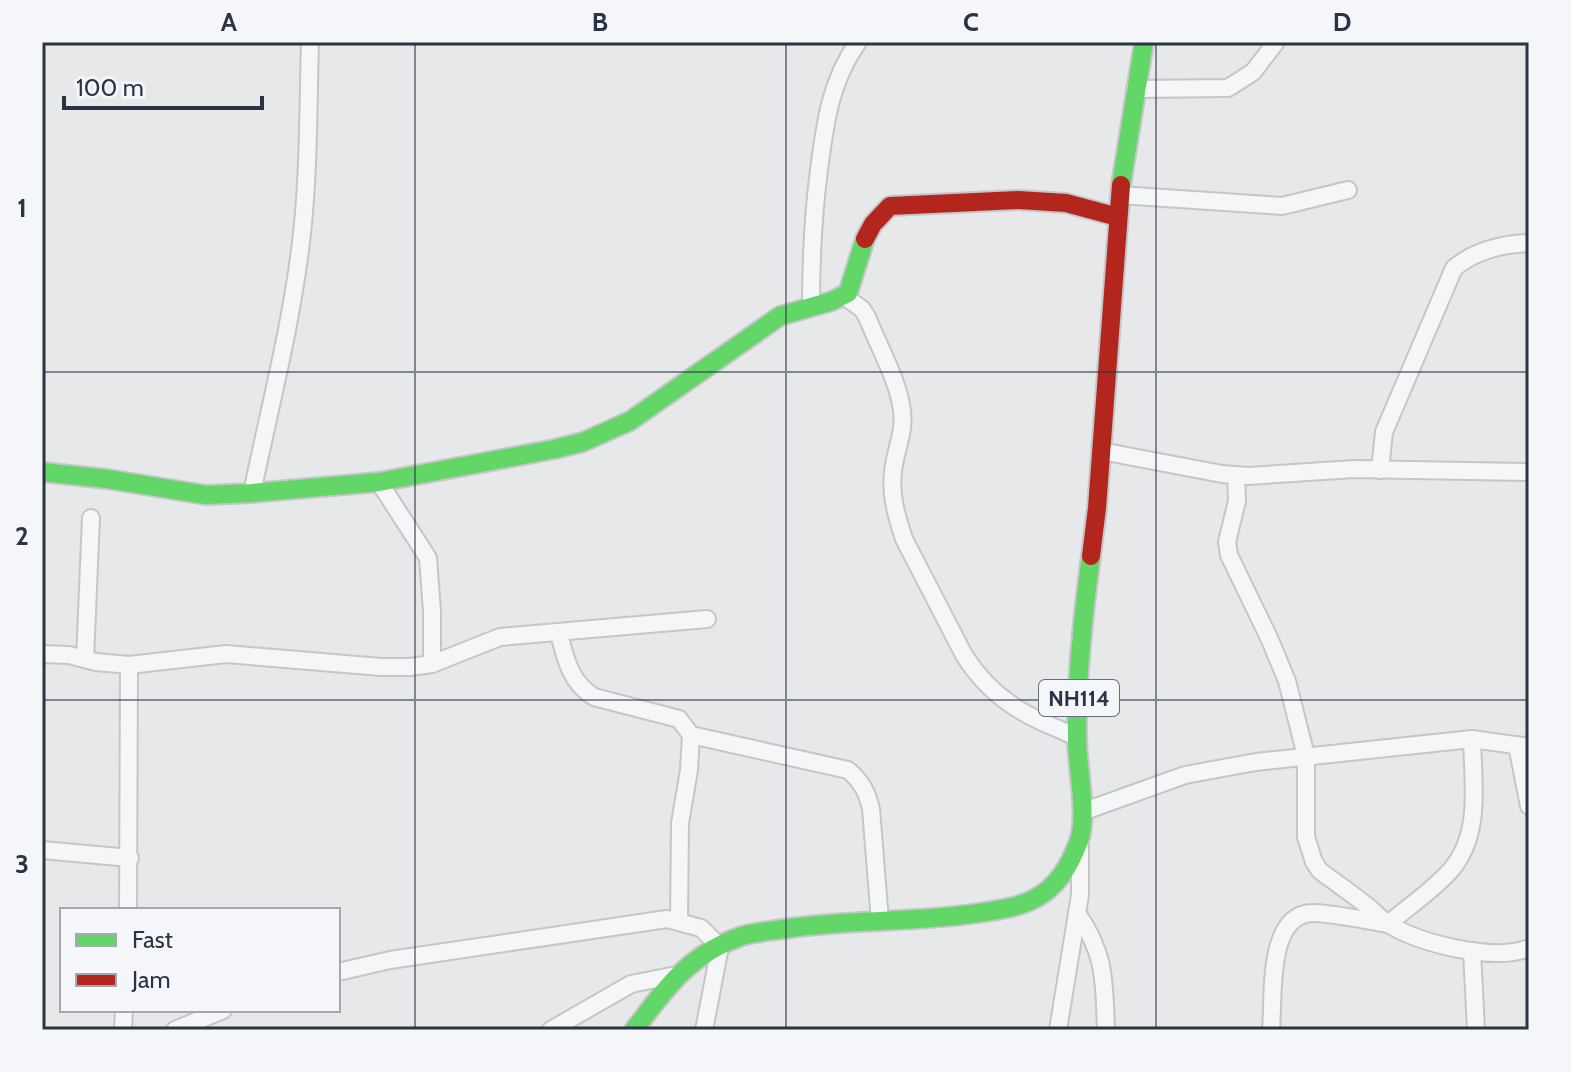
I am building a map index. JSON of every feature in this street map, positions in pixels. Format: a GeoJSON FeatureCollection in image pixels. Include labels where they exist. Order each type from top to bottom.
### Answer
{"type":"FeatureCollection","features":[{"type":"Feature","properties":{"kind":"main road","name":"NH114"},"geometry":{"type":"LineString","coordinates":[[634,1030],[676,975],[696,959],[742,936],[821,923],[983,913],[1014,907],[1037,898],[1054,885],[1066,868],[1080,838],[1082,812],[1077,738],[1084,606],[1097,508],[1120,195],[1144,42]]}},
{"type":"Feature","properties":{"kind":"main road"},"geometry":{"type":"LineString","coordinates":[[42,472],[206,495],[252,493],[379,482],[555,449],[583,442],[630,421],[780,316],[844,296],[848,293],[865,237],[880,213],[890,206],[1018,200],[1066,203],[1118,217]]}},
{"type":"Feature","properties":{"kind":"street"},"geometry":{"type":"LineString","coordinates":[[252,493],[286,331],[300,246],[306,192],[310,42]]}},
{"type":"Feature","properties":{"kind":"street"},"geometry":{"type":"LineString","coordinates":[[811,306],[811,245],[825,124],[836,79],[858,42]]}},
{"type":"Feature","properties":{"kind":"street"},"geometry":{"type":"LineString","coordinates":[[1135,89],[1228,88],[1253,72],[1276,42]]}},
{"type":"Feature","properties":{"kind":"street"},"geometry":{"type":"LineString","coordinates":[[1120,195],[1282,206],[1348,190]]}},
{"type":"Feature","properties":{"kind":"street"},"geometry":{"type":"LineString","coordinates":[[1380,470],[1384,432],[1454,268],[1466,258],[1490,248],[1529,243]]}},
{"type":"Feature","properties":{"kind":"street"},"geometry":{"type":"LineString","coordinates":[[844,296],[862,309],[867,317],[899,396],[902,433],[893,471],[894,507],[904,539],[959,644],[975,674],[1003,700],[1077,738]]}},
{"type":"Feature","properties":{"kind":"street"},"geometry":{"type":"LineString","coordinates":[[1101,451],[1236,475],[1380,470],[1529,472]]}},
{"type":"Feature","properties":{"kind":"street"},"geometry":{"type":"LineString","coordinates":[[1236,475],[1237,501],[1227,542],[1229,555],[1280,660],[1306,756],[1306,837],[1314,862],[1320,871],[1388,924]]}},
{"type":"Feature","properties":{"kind":"street"},"geometry":{"type":"LineString","coordinates":[[379,482],[428,558],[432,664]]}},
{"type":"Feature","properties":{"kind":"street"},"geometry":{"type":"LineString","coordinates":[[85,659],[91,518]]}},
{"type":"Feature","properties":{"kind":"street"},"geometry":{"type":"LineString","coordinates":[[42,654],[129,665],[226,654],[381,667],[432,664],[488,640],[707,619]]}},
{"type":"Feature","properties":{"kind":"street"},"geometry":{"type":"LineString","coordinates":[[559,634],[575,681],[583,690],[594,697],[679,719],[691,735],[680,823],[679,921]]}},
{"type":"Feature","properties":{"kind":"street"},"geometry":{"type":"LineString","coordinates":[[128,908],[129,665]]}},
{"type":"Feature","properties":{"kind":"street"},"geometry":{"type":"LineString","coordinates":[[691,735],[848,770],[860,780],[871,809],[880,921]]}},
{"type":"Feature","properties":{"kind":"street"},"geometry":{"type":"LineString","coordinates":[[1388,924],[1451,869],[1463,850],[1474,810],[1472,739]]}},
{"type":"Feature","properties":{"kind":"street"},"geometry":{"type":"LineString","coordinates":[[1082,812],[1185,775],[1240,764],[1472,739],[1523,746],[1529,806]]}},
{"type":"Feature","properties":{"kind":"street"},"geometry":{"type":"LineString","coordinates":[[1058,1030],[1082,871],[1080,838]]}},
{"type":"Feature","properties":{"kind":"street"},"geometry":{"type":"LineString","coordinates":[[42,850],[130,858]]}},
{"type":"Feature","properties":{"kind":"street"},"geometry":{"type":"LineString","coordinates":[[1077,913],[1096,944],[1099,956],[1106,1030]]}},
{"type":"Feature","properties":{"kind":"street"},"geometry":{"type":"LineString","coordinates":[[1271,1030],[1277,947],[1288,923],[1298,917],[1311,913],[1388,924],[1426,939],[1498,955],[1529,948]]}},
{"type":"Feature","properties":{"kind":"street"},"geometry":{"type":"LineString","coordinates":[[340,972],[390,960],[667,919],[701,928],[720,947],[704,1030]]}},
{"type":"Feature","properties":{"kind":"street"},"geometry":{"type":"LineString","coordinates":[[1472,951],[1476,1030]]}},
{"type":"Feature","properties":{"kind":"street"},"geometry":{"type":"LineString","coordinates":[[551,1030],[631,984],[676,975]]}},
{"type":"Feature","properties":{"kind":"street"},"geometry":{"type":"LineString","coordinates":[[175,1030],[218,1012]]}},
{"type":"Feature","properties":{"kind":"traffic: fast"},"geometry":{"type":"LineString","coordinates":[[1121,185],[1144,42]]}},
{"type":"Feature","properties":{"kind":"traffic: fast"},"geometry":{"type":"LineString","coordinates":[[42,472],[206,495],[252,493],[379,482],[583,442],[630,421],[780,316],[832,301],[848,293],[865,239]]}},
{"type":"Feature","properties":{"kind":"traffic: fast"},"geometry":{"type":"LineString","coordinates":[[634,1030],[680,974],[707,952],[742,936],[808,926],[993,911],[1029,901],[1050,888],[1072,858],[1081,830],[1078,692],[1091,556]]}},
{"type":"Feature","properties":{"kind":"traffic: jam"},"geometry":{"type":"LineString","coordinates":[[1091,556],[1121,185]]}},
{"type":"Feature","properties":{"kind":"traffic: jam"},"geometry":{"type":"LineString","coordinates":[[865,239],[873,224],[890,206],[1018,200],[1066,203],[1118,217]]}}]}
